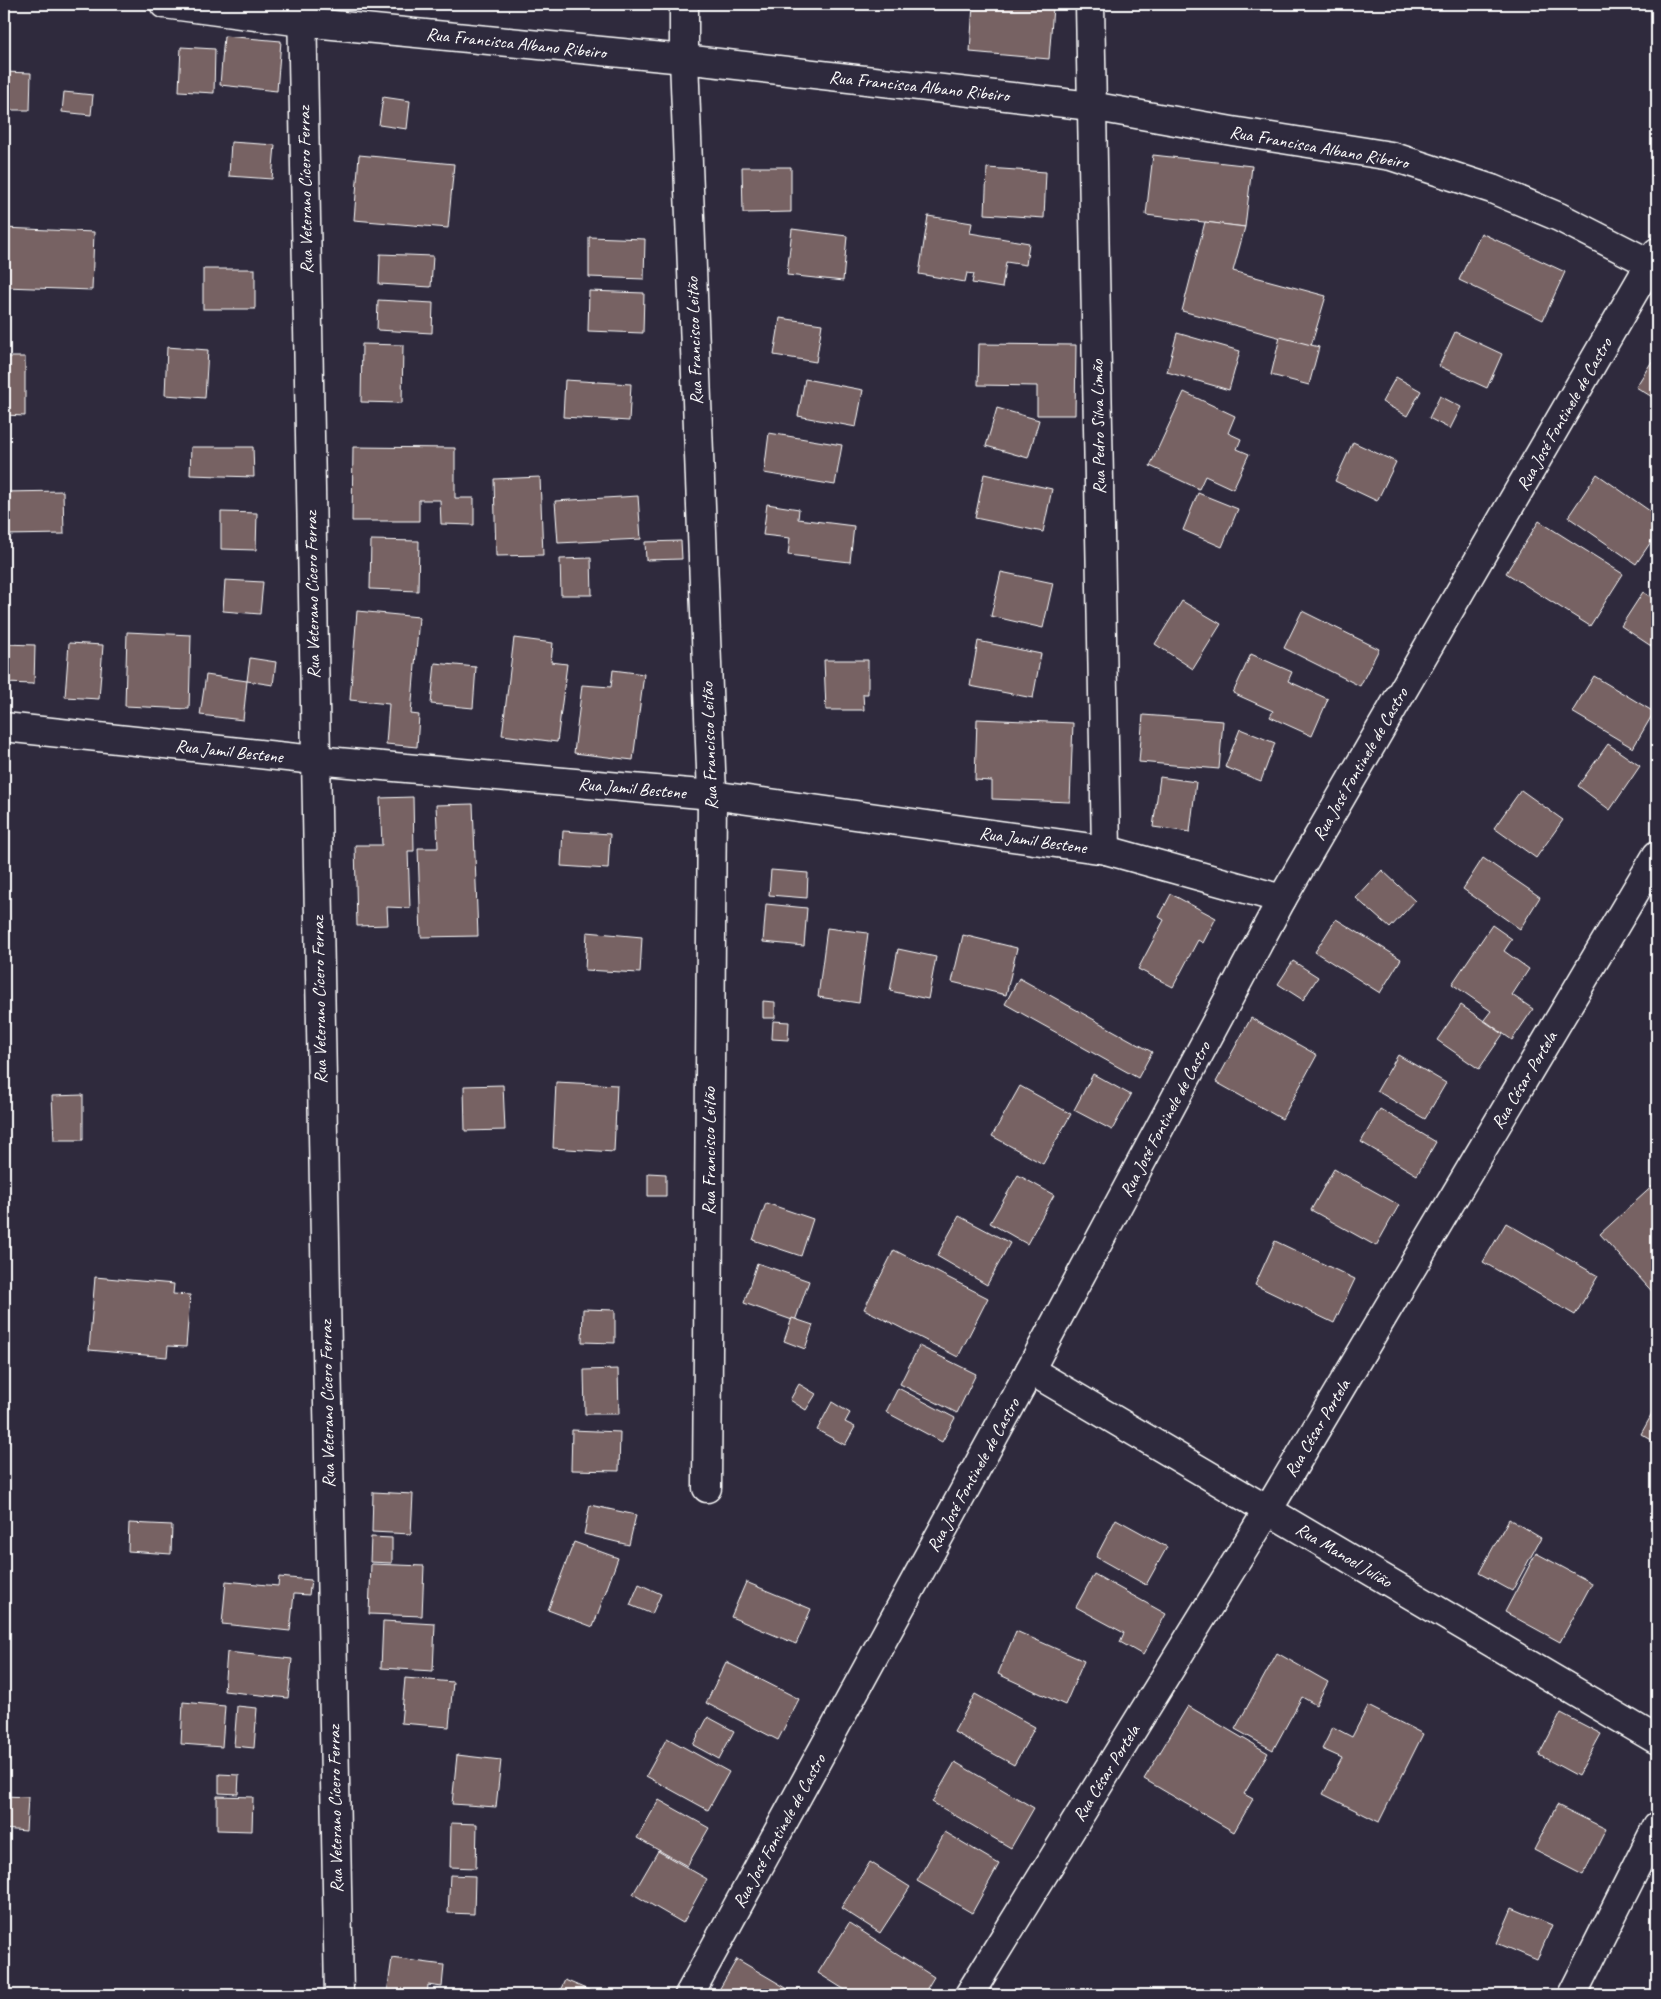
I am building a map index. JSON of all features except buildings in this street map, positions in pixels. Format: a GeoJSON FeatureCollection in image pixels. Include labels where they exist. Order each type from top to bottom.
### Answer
{"type":"FeatureCollection","features":[{"type":"Feature","properties":{"kind":"street","name":"Rua Francisca Albano Ribeiro"},"geometry":{"type":"LineString","coordinates":[[164,4],[302,13],[1092,106],[1232,131],[1391,156],[1492,189],[1655,261]]}},
{"type":"Feature","properties":{"kind":"street","name":"Rua Francisco Leitão"},"geometry":{"type":"LineString","coordinates":[[684,4],[684,59],[712,795],[707,1488]]}},
{"type":"Feature","properties":{"kind":"street","name":"Rua Pedro Silva Limão"},"geometry":{"type":"LineString","coordinates":[[1090,4],[1106,850]]}},
{"type":"Feature","properties":{"kind":"street","name":"Rua Veterano Cícero Ferraz"},"geometry":{"type":"LineString","coordinates":[[302,13],[339,1995]]}},
{"type":"Feature","properties":{"kind":"street","name":"Rua José Fontinele de Castro"},"geometry":{"type":"LineString","coordinates":[[689,1995],[1030,1370],[1282,899],[1655,261]]}},
{"type":"Feature","properties":{"kind":"street","name":"Rua Jamil Bestene"},"geometry":{"type":"LineString","coordinates":[[4,727],[315,760],[712,795],[1106,850],[1282,899]]}},
{"type":"Feature","properties":{"kind":"street","name":"Rua César Portela"},"geometry":{"type":"LineString","coordinates":[[969,1995],[1268,1510],[1657,855]]}},
{"type":"Feature","properties":{"kind":"street","name":"Rua Manoel Julião"},"geometry":{"type":"LineString","coordinates":[[1030,1370],[1657,1740]]}},
{"type":"Feature","properties":{"kind":"street"},"geometry":{"type":"LineString","coordinates":[[1572,1995],[1657,1826]]}}]}
